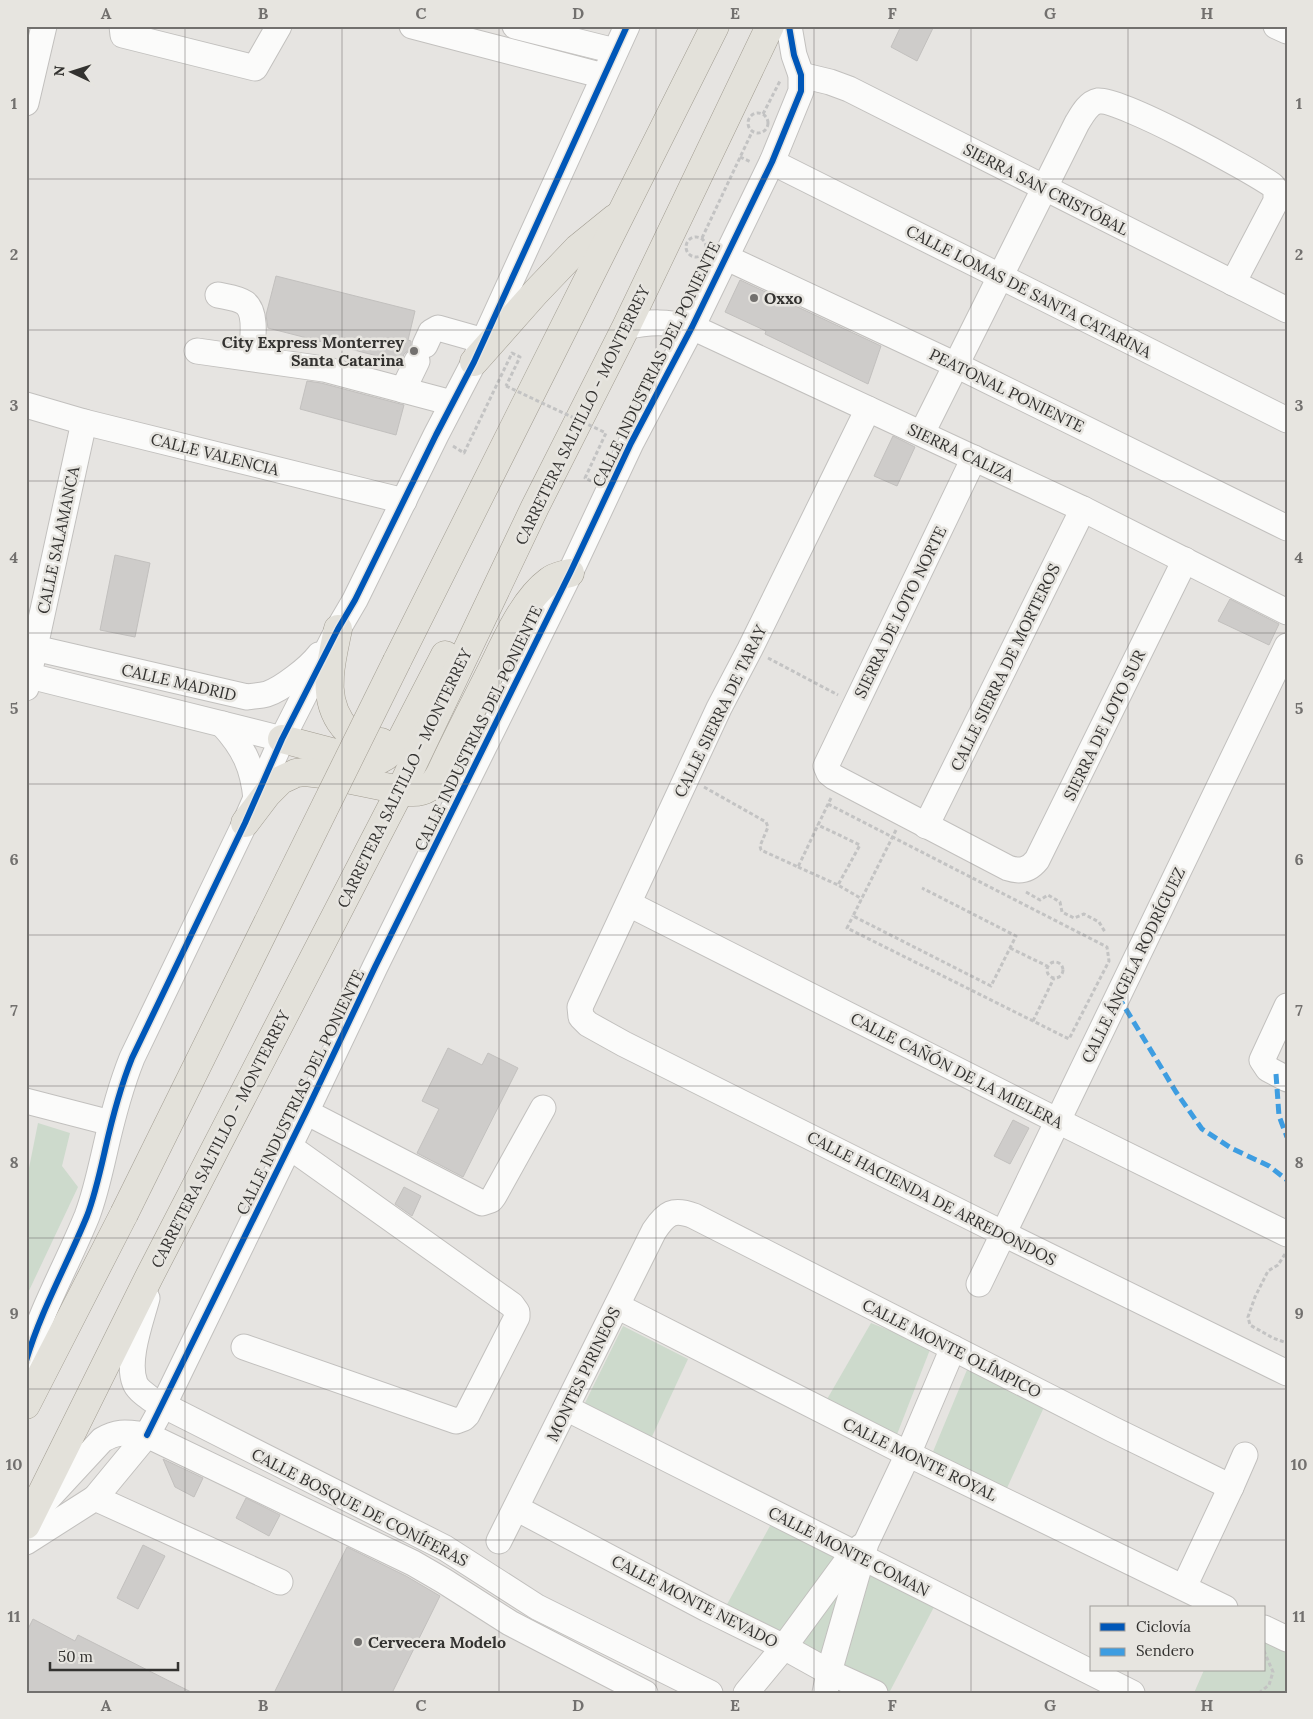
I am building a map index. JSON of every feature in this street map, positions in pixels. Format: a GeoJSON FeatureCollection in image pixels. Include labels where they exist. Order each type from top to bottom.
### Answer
{"type":"FeatureCollection","features":[{"type":"Feature","properties":{"kind":"main road"},"geometry":{"type":"LineString","coordinates":[[26,1405],[124,1214],[715,26]]}},
{"type":"Feature","properties":{"kind":"main road","name":"CARRETERA SALTILLO - MONTERREY"},"geometry":{"type":"LineString","coordinates":[[27,1529],[150,1277],[401,790],[534,507],[626,327],[770,26]]}},
{"type":"Feature","properties":{"kind":"main road"},"geometry":{"type":"LineString","coordinates":[[479,352],[578,248],[622,213]]}},
{"type":"Feature","properties":{"kind":"main road"},"geometry":{"type":"LineString","coordinates":[[282,739],[372,761],[386,756],[392,751],[399,744],[501,550],[522,516],[534,507]]}},
{"type":"Feature","properties":{"kind":"main road"},"geometry":{"type":"LineString","coordinates":[[245,823],[267,794],[281,780],[296,773],[322,774],[410,792],[421,792],[432,786],[440,774],[504,645],[525,609],[549,581],[570,573]]}},
{"type":"Feature","properties":{"kind":"main road"},"geometry":{"type":"LineString","coordinates":[[338,629],[330,674],[330,688],[332,703],[346,730],[361,740],[378,742],[394,738],[406,729]]}},
{"type":"Feature","properties":{"kind":"street"},"geometry":{"type":"LineString","coordinates":[[26,103],[44,26]]}},
{"type":"Feature","properties":{"kind":"street"},"geometry":{"type":"LineString","coordinates":[[122,26],[123,36],[255,68],[279,26]]}},
{"type":"Feature","properties":{"kind":"street"},"geometry":{"type":"LineString","coordinates":[[412,26],[604,76]]}},
{"type":"Feature","properties":{"kind":"street"},"geometry":{"type":"LineString","coordinates":[[515,26],[615,52]]}},
{"type":"Feature","properties":{"kind":"street"},"geometry":{"type":"LineString","coordinates":[[26,1361],[35,1332],[87,1217],[124,1077],[132,1058],[245,823],[282,739],[338,629],[355,600],[479,352],[627,26]]}},
{"type":"Feature","properties":{"kind":"street","name":"CALLE INDUSTRIAS DEL PONIENTE"},"geometry":{"type":"LineString","coordinates":[[27,1529],[95,1498],[147,1436],[290,1147],[375,967],[570,573],[631,443],[692,327],[772,162],[801,91],[802,76],[794,55],[789,26]]}},
{"type":"Feature","properties":{"kind":"street"},"geometry":{"type":"LineString","coordinates":[[1276,26],[1287,32]]}},
{"type":"Feature","properties":{"kind":"street","name":"SIERRA SAN CRISTÓBAL"},"geometry":{"type":"LineString","coordinates":[[802,76],[849,88],[1287,310]]}},
{"type":"Feature","properties":{"kind":"street"},"geometry":{"type":"LineString","coordinates":[[922,433],[1084,112],[1091,104],[1098,101],[1120,106],[1167,127],[1272,184],[1276,190],[1274,208],[1233,283]]}},
{"type":"Feature","properties":{"kind":"street","name":"CALLE LOMAS DE SANTA CATARINA"},"geometry":{"type":"LineString","coordinates":[[772,162],[1001,278],[1285,413]]}},
{"type":"Feature","properties":{"kind":"street","name":"PEATONAL PONIENTE"},"geometry":{"type":"LineString","coordinates":[[725,257],[956,365],[1287,528]]}},
{"type":"Feature","properties":{"kind":"street"},"geometry":{"type":"LineString","coordinates":[[218,295],[241,301],[250,308],[253,321],[250,358]]}},
{"type":"Feature","properties":{"kind":"street","name":"SIERRA CALIZA"},"geometry":{"type":"LineString","coordinates":[[626,327],[648,322],[671,322],[692,327],[1083,509],[1287,612]]}},
{"type":"Feature","properties":{"kind":"street"},"geometry":{"type":"LineString","coordinates":[[403,390],[431,332],[438,328],[479,352]]}},
{"type":"Feature","properties":{"kind":"street"},"geometry":{"type":"LineString","coordinates":[[197,351],[324,369],[452,403]]}},
{"type":"Feature","properties":{"kind":"street","name":"CALLE VALENCIA"},"geometry":{"type":"LineString","coordinates":[[26,405],[84,422],[404,501]]}},
{"type":"Feature","properties":{"kind":"street","name":"CALLE SIERRA DE TARAY"},"geometry":{"type":"LineString","coordinates":[[581,1017],[580,1007],[719,708],[868,409]]}},
{"type":"Feature","properties":{"kind":"street","name":"CALLE SALAMANCA"},"geometry":{"type":"LineString","coordinates":[[27,680],[30,647],[84,422]]}},
{"type":"Feature","properties":{"kind":"street","name":"SIERRA DE LOTO NORTE"},"geometry":{"type":"LineString","coordinates":[[833,773],[856,704],[974,458]]}},
{"type":"Feature","properties":{"kind":"street","name":"CALLE SIERRA DE MORTEROS"},"geometry":{"type":"LineString","coordinates":[[926,826],[1083,509]]}},
{"type":"Feature","properties":{"kind":"street","name":"SIERRA DE LOTO SUR"},"geometry":{"type":"LineString","coordinates":[[926,826],[1008,868],[1028,869],[1037,860],[1185,560]]}},
{"type":"Feature","properties":{"kind":"street","name":"CALLE MADRID"},"geometry":{"type":"LineString","coordinates":[[30,647],[247,697],[270,693],[301,673],[314,662],[338,629]]}},
{"type":"Feature","properties":{"kind":"street","name":"CALLE ÁNGELA RODRÍGUEZ"},"geometry":{"type":"LineString","coordinates":[[979,1284],[1287,646]]}},
{"type":"Feature","properties":{"kind":"street","name":"CALLE MADRID"},"geometry":{"type":"LineString","coordinates":[[27,680],[282,739]]}},
{"type":"Feature","properties":{"kind":"street"},"geometry":{"type":"LineString","coordinates":[[222,724],[235,739],[250,766],[256,799]]}},
{"type":"Feature","properties":{"kind":"street"},"geometry":{"type":"LineString","coordinates":[[833,773],[926,826]]}},
{"type":"Feature","properties":{"kind":"street","name":"CALLE CAÑÓN DE LA MIELERA"},"geometry":{"type":"LineString","coordinates":[[629,904],[1058,1121],[1287,1234]]}},
{"type":"Feature","properties":{"kind":"street"},"geometry":{"type":"LineString","coordinates":[[1287,1006],[1262,1060],[1268,1069],[1287,1080]]}},
{"type":"Feature","properties":{"kind":"street","name":"CALLE HACIENDA DE ARREDONDOS"},"geometry":{"type":"LineString","coordinates":[[581,1017],[588,1024],[624,1044],[1287,1373]]}},
{"type":"Feature","properties":{"kind":"street"},"geometry":{"type":"LineString","coordinates":[[26,1101],[111,1123]]}},
{"type":"Feature","properties":{"kind":"street"},"geometry":{"type":"LineString","coordinates":[[306,1112],[482,1203],[491,1200],[494,1196],[543,1108]]}},
{"type":"Feature","properties":{"kind":"street"},"geometry":{"type":"LineString","coordinates":[[244,1347],[456,1422],[467,1414],[517,1317],[517,1312],[512,1305],[290,1147]]}},
{"type":"Feature","properties":{"kind":"street","name":"MONTES PIRINEOS"},"geometry":{"type":"LineString","coordinates":[[499,1541],[654,1231],[667,1215],[673,1212]]}},
{"type":"Feature","properties":{"kind":"street","name":"CALLE MONTE OLÍMPICO"},"geometry":{"type":"LineString","coordinates":[[673,1212],[694,1216],[1112,1429],[1231,1487]]}},
{"type":"Feature","properties":{"kind":"street","name":"CALLE BOSQUE DE CONÍFERAS"},"geometry":{"type":"LineString","coordinates":[[150,1277],[147,1298],[132,1358],[135,1384],[151,1399],[445,1548],[537,1607],[710,1693]]}},
{"type":"Feature","properties":{"kind":"street","name":"CALLE MONTE ROYAL"},"geometry":{"type":"LineString","coordinates":[[617,1306],[908,1454],[1221,1606]]}},
{"type":"Feature","properties":{"kind":"street"},"geometry":{"type":"LineString","coordinates":[[827,1682],[861,1551],[908,1454],[953,1348]]}},
{"type":"Feature","properties":{"kind":"street","name":"CALLE MONTE COMAN"},"geometry":{"type":"LineString","coordinates":[[566,1408],[861,1551],[1090,1671]]}},
{"type":"Feature","properties":{"kind":"street","name":"CALLE BOSQUE DE CONÍFERAS"},"geometry":{"type":"LineString","coordinates":[[27,1529],[102,1440],[112,1434],[122,1432],[147,1436],[414,1563],[510,1623],[638,1691]]}},
{"type":"Feature","properties":{"kind":"street"},"geometry":{"type":"LineString","coordinates":[[1184,1587],[1245,1455]]}},
{"type":"Feature","properties":{"kind":"street"},"geometry":{"type":"LineString","coordinates":[[95,1498],[280,1582]]}},
{"type":"Feature","properties":{"kind":"street","name":"CALLE MONTE NEVADO"},"geometry":{"type":"LineString","coordinates":[[516,1508],[707,1609],[784,1647],[827,1682],[875,1693]]}},
{"type":"Feature","properties":{"kind":"street"},"geometry":{"type":"LineString","coordinates":[[746,1693],[861,1551]]}},
{"type":"Feature","properties":{"kind":"street"},"geometry":{"type":"LineString","coordinates":[[1266,1629],[1287,1639]]}},
{"type":"Feature","properties":{"kind":"street","name":"CALLE MONTE COMAN"},"geometry":{"type":"LineString","coordinates":[[1092,1672],[1132,1693]]}},
{"type":"Feature","properties":{"kind":"path"},"geometry":{"type":"LineString","coordinates":[[754,113],[763,114],[768,122],[766,129],[760,133],[752,132],[748,124],[749,118],[754,113]]}},
{"type":"Feature","properties":{"kind":"path"},"geometry":{"type":"LineString","coordinates":[[702,238],[752,132]]}},
{"type":"Feature","properties":{"kind":"path"},"geometry":{"type":"LineString","coordinates":[[695,237],[702,238],[706,244],[706,250],[702,256],[692,256],[686,249],[687,243],[695,237]]}},
{"type":"Feature","properties":{"kind":"path"},"geometry":{"type":"LineString","coordinates":[[464,453],[512,353],[520,357],[506,386],[606,434]]}},
{"type":"Feature","properties":{"kind":"path"},"geometry":{"type":"LineString","coordinates":[[750,649],[856,704]]}},
{"type":"Feature","properties":{"kind":"path"},"geometry":{"type":"LineString","coordinates":[[798,867],[828,804],[833,773]]}},
{"type":"Feature","properties":{"kind":"path"},"geometry":{"type":"LineString","coordinates":[[687,777],[766,822],[768,827],[760,846],[761,850],[862,898]]}},
{"type":"Feature","properties":{"kind":"path"},"geometry":{"type":"LineString","coordinates":[[828,804],[893,837],[1107,947],[1109,961],[1069,1039],[846,928],[893,837],[903,814]]}},
{"type":"Feature","properties":{"kind":"path"},"geometry":{"type":"LineString","coordinates":[[818,825],[860,845],[838,885]]}},
{"type":"Feature","properties":{"kind":"path"},"geometry":{"type":"LineString","coordinates":[[853,916],[992,986],[1016,936],[922,888]]}},
{"type":"Feature","properties":{"kind":"path"},"geometry":{"type":"LineString","coordinates":[[1026,892],[1040,900],[1048,895],[1060,902],[1062,912],[1074,918],[1084,914],[1099,922],[1105,932]]}},
{"type":"Feature","properties":{"kind":"path"},"geometry":{"type":"LineString","coordinates":[[1010,948],[1047,966]]}},
{"type":"Feature","properties":{"kind":"path"},"geometry":{"type":"LineString","coordinates":[[1033,1021],[1054,978],[1061,974],[1062,966],[1056,961],[1050,962],[1047,966]]}},
{"type":"Feature","properties":{"kind":"path"},"geometry":{"type":"LineString","coordinates":[[1047,966],[1048,974],[1054,978]]}},
{"type":"Feature","properties":{"kind":"path"},"geometry":{"type":"LineString","coordinates":[[1287,1252],[1278,1265],[1268,1271],[1255,1297],[1248,1317],[1250,1325],[1273,1338],[1287,1343]]}},
{"type":"Feature","properties":{"kind":"path"},"geometry":{"type":"LineString","coordinates":[[1258,1693],[1269,1685],[1273,1672],[1266,1656]]}},
{"type":"Feature","properties":{"kind":"green space"},"geometry":{"type":"Polygon","coordinates":[[[38,1123],[70,1133],[62,1166],[78,1187],[26,1297],[26,1168],[29,1168],[38,1123]]]}},
{"type":"Feature","properties":{"kind":"green space"},"geometry":{"type":"Polygon","coordinates":[[[871,1323],[931,1347],[896,1437],[826,1401],[871,1323]]]}},
{"type":"Feature","properties":{"kind":"green space"},"geometry":{"type":"Polygon","coordinates":[[[623,1326],[688,1359],[649,1443],[582,1409],[623,1326]]]}},
{"type":"Feature","properties":{"kind":"green space"},"geometry":{"type":"Polygon","coordinates":[[[969,1365],[1045,1405],[1007,1488],[932,1454],[969,1365]]]}},
{"type":"Feature","properties":{"kind":"green space"},"geometry":{"type":"Polygon","coordinates":[[[771,1524],[934,1607],[889,1693],[725,1608],[771,1524]]]}},
{"type":"Feature","properties":{"kind":"green space"},"geometry":{"type":"Polygon","coordinates":[[[1266,1633],[1287,1643],[1287,1693],[1194,1693],[1203,1672],[1266,1672],[1266,1633]]]}},
{"type":"Feature","properties":{"kind":"building"},"geometry":{"type":"Polygon","coordinates":[[[901,26],[934,26],[917,61],[891,47],[901,26]]]}},
{"type":"Feature","properties":{"kind":"building"},"geometry":{"type":"Polygon","coordinates":[[[276,276],[415,311],[408,340],[411,341],[411,348],[404,354],[401,362],[268,328],[266,315],[276,276]]]}},
{"type":"Feature","properties":{"kind":"building"},"geometry":{"type":"Polygon","coordinates":[[[740,280],[881,346],[868,384],[765,334],[766,331],[725,312],[740,280]]]}},
{"type":"Feature","properties":{"kind":"building"},"geometry":{"type":"Polygon","coordinates":[[[307,381],[404,405],[396,435],[300,409],[307,381]]]}},
{"type":"Feature","properties":{"kind":"building"},"geometry":{"type":"Polygon","coordinates":[[[893,436],[915,447],[897,486],[874,476],[893,436]]]}},
{"type":"Feature","properties":{"kind":"building"},"geometry":{"type":"Polygon","coordinates":[[[115,555],[150,563],[135,637],[100,630],[115,555]]]}},
{"type":"Feature","properties":{"kind":"building"},"geometry":{"type":"Polygon","coordinates":[[[1230,599],[1279,624],[1269,645],[1218,621],[1230,599]]]}},
{"type":"Feature","properties":{"kind":"building"},"geometry":{"type":"Polygon","coordinates":[[[448,1048],[482,1065],[488,1053],[518,1068],[463,1177],[417,1153],[439,1109],[422,1101],[448,1048]]]}},
{"type":"Feature","properties":{"kind":"building"},"geometry":{"type":"Polygon","coordinates":[[[1013,1120],[1029,1128],[1010,1164],[994,1156],[1013,1120]]]}},
{"type":"Feature","properties":{"kind":"building"},"geometry":{"type":"Polygon","coordinates":[[[404,1187],[421,1196],[412,1216],[395,1204],[404,1187]]]}},
{"type":"Feature","properties":{"kind":"building"},"geometry":{"type":"Polygon","coordinates":[[[163,1459],[203,1478],[194,1497],[175,1487],[163,1459]]]}},
{"type":"Feature","properties":{"kind":"building"},"geometry":{"type":"Polygon","coordinates":[[[246,1498],[280,1515],[269,1536],[236,1518],[246,1498]]]}},
{"type":"Feature","properties":{"kind":"building"},"geometry":{"type":"Polygon","coordinates":[[[143,1545],[165,1556],[138,1609],[117,1598],[143,1545]]]}},
{"type":"Feature","properties":{"kind":"building","name":"Cervecera Modelo"},"geometry":{"type":"Polygon","coordinates":[[[347,1547],[406,1576],[440,1596],[392,1693],[274,1693],[347,1547]]]}},
{"type":"Feature","properties":{"kind":"building"},"geometry":{"type":"Polygon","coordinates":[[[33,1619],[75,1641],[78,1635],[193,1693],[26,1693],[26,1633],[33,1619]]]}},
{"type":"Feature","properties":{"kind":"marked path"},"geometry":{"type":"LineString","coordinates":[[1118,996],[1176,1092],[1202,1129],[1231,1148],[1269,1166],[1287,1180]]}},
{"type":"Feature","properties":{"kind":"marked path"},"geometry":{"type":"LineString","coordinates":[[1276,1074],[1279,1116],[1287,1137]]}},
{"type":"Feature","properties":{"kind":"cycle path"},"geometry":{"type":"LineString","coordinates":[[26,1361],[39,1324],[90,1208],[110,1127],[132,1058],[245,823],[282,739],[338,629],[355,600],[474,362],[627,26]]}},
{"type":"Feature","properties":{"kind":"cycle path"},"geometry":{"type":"LineString","coordinates":[[147,1435],[570,573],[631,443],[692,327],[772,162],[801,91],[801,75],[794,55],[789,26]]}},
{"type":"Feature","properties":{"kind":"place","name":"Oxxo"},"geometry":{"type":"Point","coordinates":[754,298]}},
{"type":"Feature","properties":{"kind":"place","name":"City Express Monterrey Santa Catarina"},"geometry":{"type":"Point","coordinates":[414,351]}},
{"type":"Feature","properties":{"kind":"place","name":"Cervecera Modelo"},"geometry":{"type":"Point","coordinates":[358,1642]}}]}
